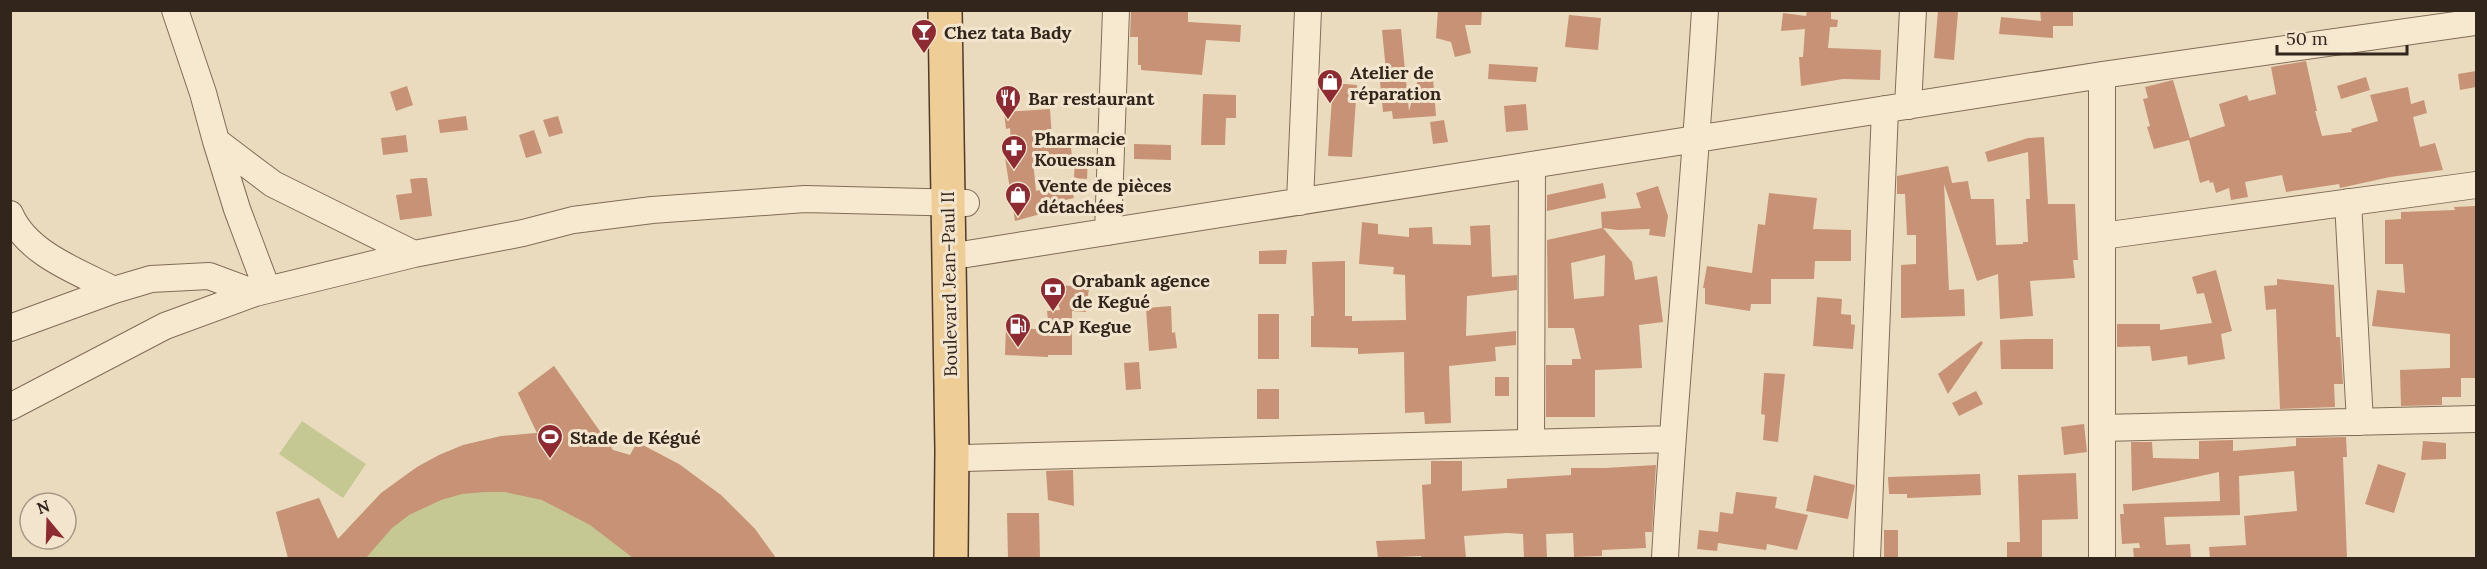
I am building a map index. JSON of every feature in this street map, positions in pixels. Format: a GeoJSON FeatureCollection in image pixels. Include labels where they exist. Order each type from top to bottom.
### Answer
{"type":"FeatureCollection","features":[{"type":"Feature","properties":{"kind":"main road","name":"Boulevard Jean-Paul II"},"geometry":{"type":"LineString","coordinates":[[945,10],[957,203],[967,254],[964,458],[966,558]]}},
{"type":"Feature","properties":{"kind":"main road","name":"Boulevard Jean-Paul II"},"geometry":{"type":"LineString","coordinates":[[951,558],[957,203],[965,10]]}},
{"type":"Feature","properties":{"kind":"street"},"geometry":{"type":"LineString","coordinates":[[175,10],[203,93],[261,291]]}},
{"type":"Feature","properties":{"kind":"street"},"geometry":{"type":"LineString","coordinates":[[1108,232],[1116,10]]}},
{"type":"Feature","properties":{"kind":"street"},"geometry":{"type":"LineString","coordinates":[[1300,202],[1308,10]]}},
{"type":"Feature","properties":{"kind":"street"},"geometry":{"type":"LineString","coordinates":[[1665,558],[1672,439],[1698,139],[1706,10]]}},
{"type":"Feature","properties":{"kind":"street"},"geometry":{"type":"LineString","coordinates":[[1867,558],[1897,108],[1913,10]]}},
{"type":"Feature","properties":{"kind":"street"},"geometry":{"type":"LineString","coordinates":[[967,254],[2103,75],[2476,22]]}},
{"type":"Feature","properties":{"kind":"street"},"geometry":{"type":"LineString","coordinates":[[2102,558],[2103,75]]}},
{"type":"Feature","properties":{"kind":"street"},"geometry":{"type":"LineString","coordinates":[[216,141],[273,184],[414,254]]}},
{"type":"Feature","properties":{"kind":"street"},"geometry":{"type":"LineString","coordinates":[[1531,442],[1532,165]]}},
{"type":"Feature","properties":{"kind":"street"},"geometry":{"type":"LineString","coordinates":[[2102,236],[2476,184]]}},
{"type":"Feature","properties":{"kind":"street"},"geometry":{"type":"LineString","coordinates":[[10,407],[165,326],[261,291],[414,254],[523,233],[573,220],[652,210],[805,199],[957,203]]}},
{"type":"Feature","properties":{"kind":"street"},"geometry":{"type":"LineString","coordinates":[[2348,202],[2360,422]]}},
{"type":"Feature","properties":{"kind":"street"},"geometry":{"type":"LineString","coordinates":[[10,214],[23,234],[36,246],[59,262],[114,290]]}},
{"type":"Feature","properties":{"kind":"street"},"geometry":{"type":"LineString","coordinates":[[10,328],[151,279],[209,276],[261,291]]}},
{"type":"Feature","properties":{"kind":"street"},"geometry":{"type":"LineString","coordinates":[[2102,428],[2476,419]]}},
{"type":"Feature","properties":{"kind":"street"},"geometry":{"type":"LineString","coordinates":[[964,458],[1672,439]]}},
{"type":"Feature","properties":{"kind":"green space","name":"Stade de Kégué"},"geometry":{"type":"Polygon","coordinates":[[[554,366],[613,450],[630,455],[721,495],[755,529],[776,558],[288,558],[276,512],[319,498],[338,539],[382,494],[425,463],[449,451],[475,443],[537,433],[518,393],[554,366]]]}},
{"type":"Feature","properties":{"kind":"green space"},"geometry":{"type":"Polygon","coordinates":[[[302,421],[366,464],[343,498],[279,454],[302,421]]]}},
{"type":"Feature","properties":{"kind":"building"},"geometry":{"type":"Polygon","coordinates":[[[1131,10],[1188,12],[1188,22],[1241,25],[1240,42],[1206,40],[1202,75],[1141,70],[1141,65],[1138,65],[1138,37],[1130,37],[1131,10]]]}},
{"type":"Feature","properties":{"kind":"building"},"geometry":{"type":"Polygon","coordinates":[[[1438,10],[1482,10],[1481,25],[1465,25],[1471,53],[1455,57],[1451,42],[1436,38],[1438,10]]]}},
{"type":"Feature","properties":{"kind":"building"},"geometry":{"type":"Polygon","coordinates":[[[1807,10],[1831,10],[1831,19],[1838,20],[1837,27],[1830,27],[1828,48],[1881,50],[1880,80],[1843,79],[1801,86],[1799,57],[1803,57],[1805,29],[1781,31],[1783,13],[1806,16],[1807,10]]]}},
{"type":"Feature","properties":{"kind":"building"},"geometry":{"type":"Polygon","coordinates":[[[2040,10],[2073,10],[2073,26],[2053,26],[2053,38],[1999,34],[2001,17],[2041,21],[2040,10]]]}},
{"type":"Feature","properties":{"kind":"building"},"geometry":{"type":"Polygon","coordinates":[[[1938,11],[1958,12],[1954,60],[1934,58],[1938,11]]]}},
{"type":"Feature","properties":{"kind":"building"},"geometry":{"type":"Polygon","coordinates":[[[1569,15],[1601,18],[1598,50],[1565,47],[1569,15]]]}},
{"type":"Feature","properties":{"kind":"building"},"geometry":{"type":"Polygon","coordinates":[[[1401,29],[1409,111],[1418,79],[1433,78],[1436,116],[1393,119],[1392,111],[1383,112],[1380,82],[1387,81],[1382,30],[1401,29]]]}},
{"type":"Feature","properties":{"kind":"building"},"geometry":{"type":"Polygon","coordinates":[[[2306,61],[2322,136],[2352,132],[2351,129],[2378,121],[2370,95],[2408,87],[2411,104],[2424,100],[2427,113],[2413,117],[2420,147],[2435,143],[2443,170],[2390,177],[2340,188],[2339,184],[2286,192],[2282,175],[2245,182],[2248,197],[2231,200],[2229,188],[2216,193],[2213,182],[2210,183],[2209,180],[2200,183],[2189,140],[2154,149],[2147,127],[2150,126],[2143,99],[2148,98],[2145,87],[2173,80],[2190,138],[2225,126],[2219,104],[2247,95],[2249,101],[2276,94],[2271,67],[2306,61]]]}},
{"type":"Feature","properties":{"kind":"building"},"geometry":{"type":"Polygon","coordinates":[[[1489,64],[1538,67],[1536,82],[1488,79],[1489,64]]]}},
{"type":"Feature","properties":{"kind":"building"},"geometry":{"type":"Polygon","coordinates":[[[2476,71],[2476,87],[2460,90],[2458,74],[2476,71]]]}},
{"type":"Feature","properties":{"kind":"building"},"geometry":{"type":"Polygon","coordinates":[[[2366,77],[2370,90],[2341,99],[2337,86],[2366,77]]]}},
{"type":"Feature","properties":{"kind":"building"},"geometry":{"type":"Polygon","coordinates":[[[1333,83],[1357,85],[1352,157],[1328,156],[1333,83]]]}},
{"type":"Feature","properties":{"kind":"building"},"geometry":{"type":"Polygon","coordinates":[[[407,86],[413,105],[396,111],[390,92],[407,86]]]}},
{"type":"Feature","properties":{"kind":"building"},"geometry":{"type":"Polygon","coordinates":[[[1203,94],[1236,95],[1236,118],[1226,118],[1225,145],[1201,145],[1203,94]]]}},
{"type":"Feature","properties":{"kind":"building"},"geometry":{"type":"Polygon","coordinates":[[[1526,104],[1528,130],[1506,132],[1504,106],[1526,104]]]}},
{"type":"Feature","properties":{"kind":"building"},"geometry":{"type":"Polygon","coordinates":[[[1050,109],[1052,138],[1070,136],[1072,158],[1033,161],[1036,191],[1040,190],[1041,193],[1070,185],[1074,198],[1065,200],[1066,207],[1015,221],[1005,158],[1012,158],[1010,128],[1006,129],[1004,112],[1050,109]]]}},
{"type":"Feature","properties":{"kind":"building"},"geometry":{"type":"Polygon","coordinates":[[[466,116],[468,130],[440,133],[438,120],[466,116]]]}},
{"type":"Feature","properties":{"kind":"building"},"geometry":{"type":"Polygon","coordinates":[[[558,116],[563,133],[549,137],[543,120],[558,116]]]}},
{"type":"Feature","properties":{"kind":"building"},"geometry":{"type":"Polygon","coordinates":[[[1444,120],[1448,142],[1433,144],[1430,122],[1444,120]]]}},
{"type":"Feature","properties":{"kind":"building"},"geometry":{"type":"Polygon","coordinates":[[[534,130],[542,153],[526,158],[519,135],[534,130]]]}},
{"type":"Feature","properties":{"kind":"building"},"geometry":{"type":"Polygon","coordinates":[[[406,135],[408,152],[383,155],[381,138],[406,135]]]}},
{"type":"Feature","properties":{"kind":"building"},"geometry":{"type":"Polygon","coordinates":[[[2044,137],[2048,204],[2075,204],[2078,260],[2073,260],[2075,278],[2030,281],[2033,316],[2000,319],[1998,274],[1977,281],[1944,184],[1968,181],[1971,199],[1994,199],[1996,245],[2028,242],[2026,199],[2030,199],[2028,152],[1988,162],[1985,152],[2028,138],[2044,137]]]}},
{"type":"Feature","properties":{"kind":"building"},"geometry":{"type":"Polygon","coordinates":[[[1134,144],[1171,145],[1171,160],[1134,159],[1134,144]]]}},
{"type":"Feature","properties":{"kind":"building"},"geometry":{"type":"Polygon","coordinates":[[[1075,156],[1088,156],[1087,179],[1074,178],[1075,156]]]}},
{"type":"Feature","properties":{"kind":"building"},"geometry":{"type":"Polygon","coordinates":[[[1948,166],[1952,183],[1944,184],[1949,290],[1964,289],[1965,316],[1901,318],[1901,265],[1916,264],[1916,235],[1907,235],[1905,194],[1897,194],[1897,176],[1948,166]]]}},
{"type":"Feature","properties":{"kind":"building"},"geometry":{"type":"Polygon","coordinates":[[[427,178],[432,216],[400,220],[396,195],[412,193],[410,179],[427,178]]]}},
{"type":"Feature","properties":{"kind":"building"},"geometry":{"type":"Polygon","coordinates":[[[1603,183],[1606,198],[1547,211],[1547,195],[1603,183]]]}},
{"type":"Feature","properties":{"kind":"building"},"geometry":{"type":"Polygon","coordinates":[[[1658,186],[1668,216],[1665,237],[1649,235],[1650,229],[1603,228],[1632,262],[1635,280],[1657,276],[1663,322],[1639,325],[1642,368],[1595,370],[1595,417],[1546,417],[1546,365],[1572,365],[1572,359],[1581,359],[1574,328],[1548,328],[1547,240],[1602,228],[1601,212],[1641,208],[1636,193],[1658,186]],[[1605,255],[1571,263],[1574,299],[1604,296],[1605,255]]]}},
{"type":"Feature","properties":{"kind":"building"},"geometry":{"type":"Polygon","coordinates":[[[1769,193],[1817,198],[1813,229],[1851,230],[1851,261],[1815,261],[1814,279],[1771,279],[1771,304],[1751,304],[1750,311],[1705,304],[1705,288],[1703,288],[1707,266],[1752,273],[1758,224],[1765,225],[1769,193]]]}},
{"type":"Feature","properties":{"kind":"building"},"geometry":{"type":"Polygon","coordinates":[[[2476,206],[2476,378],[2461,378],[2461,397],[2442,397],[2442,405],[2401,406],[2400,370],[2450,368],[2450,334],[2372,326],[2377,290],[2405,293],[2403,264],[2385,264],[2385,220],[2401,219],[2401,212],[2455,210],[2454,207],[2476,206]]]}},
{"type":"Feature","properties":{"kind":"building"},"geometry":{"type":"Polygon","coordinates":[[[1362,222],[1378,224],[1378,234],[1409,237],[1409,228],[1432,227],[1433,244],[1471,245],[1470,226],[1490,225],[1492,277],[1517,275],[1517,290],[1467,296],[1466,336],[1516,331],[1516,345],[1495,347],[1496,361],[1449,366],[1451,423],[1425,424],[1424,412],[1405,413],[1404,352],[1358,354],[1358,348],[1311,347],[1311,316],[1314,316],[1312,262],[1345,261],[1345,316],[1352,316],[1352,321],[1406,320],[1405,275],[1393,274],[1394,267],[1359,264],[1362,222]]]}},
{"type":"Feature","properties":{"kind":"building"},"geometry":{"type":"Polygon","coordinates":[[[1287,250],[1286,264],[1259,264],[1259,251],[1287,250]]]}},
{"type":"Feature","properties":{"kind":"building"},"geometry":{"type":"Polygon","coordinates":[[[2216,270],[2232,331],[2221,334],[2225,359],[2188,365],[2187,356],[2152,361],[2150,346],[2117,347],[2117,324],[2160,324],[2160,330],[2212,323],[2204,293],[2197,294],[2192,277],[2216,270]]]}},
{"type":"Feature","properties":{"kind":"building"},"geometry":{"type":"Polygon","coordinates":[[[2277,279],[2334,285],[2336,337],[2340,337],[2343,384],[2334,384],[2335,407],[2280,409],[2276,309],[2266,310],[2264,286],[2277,285],[2277,279]]]}},
{"type":"Feature","properties":{"kind":"building"},"geometry":{"type":"Polygon","coordinates":[[[1052,284],[1089,288],[1086,312],[1072,311],[1072,355],[1048,355],[1048,357],[1005,355],[1006,327],[1049,330],[1047,311],[1060,310],[1052,284]]]}},
{"type":"Feature","properties":{"kind":"building"},"geometry":{"type":"Polygon","coordinates":[[[1817,297],[1842,299],[1841,314],[1851,315],[1851,324],[1855,325],[1853,349],[1813,346],[1817,297]]]}},
{"type":"Feature","properties":{"kind":"building"},"geometry":{"type":"Polygon","coordinates":[[[1171,306],[1172,333],[1175,332],[1177,348],[1149,351],[1146,308],[1171,306]]]}},
{"type":"Feature","properties":{"kind":"building"},"geometry":{"type":"Polygon","coordinates":[[[1258,314],[1279,314],[1279,359],[1258,359],[1258,314]]]}},
{"type":"Feature","properties":{"kind":"building"},"geometry":{"type":"Polygon","coordinates":[[[2053,339],[2053,369],[2001,369],[2000,340],[2053,339]]]}},
{"type":"Feature","properties":{"kind":"building"},"geometry":{"type":"Polygon","coordinates":[[[1981,341],[1983,343],[1948,394],[1938,374],[1981,341]]]}},
{"type":"Feature","properties":{"kind":"building"},"geometry":{"type":"Polygon","coordinates":[[[1139,362],[1141,389],[1126,390],[1124,363],[1139,362]]]}},
{"type":"Feature","properties":{"kind":"building","name":"Stade de Kégué"},"geometry":{"type":"Polygon","coordinates":[[[554,366],[613,450],[630,455],[637,442],[679,464],[721,495],[755,529],[776,558],[633,558],[590,525],[542,500],[505,492],[485,492],[462,494],[441,500],[409,515],[392,528],[366,558],[288,558],[276,512],[319,498],[338,539],[381,493],[417,467],[439,455],[463,445],[501,436],[537,433],[518,393],[554,366]]]}},
{"type":"Feature","properties":{"kind":"building"},"geometry":{"type":"Polygon","coordinates":[[[1764,373],[1785,374],[1778,442],[1763,440],[1765,415],[1761,414],[1764,373]]]}},
{"type":"Feature","properties":{"kind":"building"},"geometry":{"type":"Polygon","coordinates":[[[1495,377],[1509,377],[1509,396],[1495,396],[1495,377]]]}},
{"type":"Feature","properties":{"kind":"building"},"geometry":{"type":"Polygon","coordinates":[[[1257,389],[1279,389],[1279,419],[1257,419],[1257,389]]]}},
{"type":"Feature","properties":{"kind":"building"},"geometry":{"type":"Polygon","coordinates":[[[1976,391],[1983,404],[1959,416],[1952,403],[1976,391]]]}},
{"type":"Feature","properties":{"kind":"building"},"geometry":{"type":"Polygon","coordinates":[[[2084,424],[2087,452],[2064,455],[2061,427],[2084,424]]]}},
{"type":"Feature","properties":{"kind":"building"},"geometry":{"type":"Polygon","coordinates":[[[2346,437],[2347,457],[2343,457],[2347,558],[2210,558],[2209,547],[2246,545],[2244,516],[2297,511],[2294,471],[2239,476],[2240,515],[2164,517],[2166,545],[2190,544],[2191,558],[2134,558],[2133,548],[2140,548],[2139,543],[2122,544],[2120,514],[2124,514],[2123,504],[2220,501],[2219,472],[2132,491],[2131,442],[2152,442],[2153,458],[2199,459],[2199,441],[2233,440],[2233,451],[2296,446],[2296,438],[2346,437]]]}},
{"type":"Feature","properties":{"kind":"building"},"geometry":{"type":"Polygon","coordinates":[[[2423,441],[2446,443],[2446,459],[2421,460],[2423,441]]]}},
{"type":"Feature","properties":{"kind":"building"},"geometry":{"type":"Polygon","coordinates":[[[1431,461],[1462,461],[1462,491],[1507,488],[1507,479],[1571,475],[1571,468],[1656,465],[1652,532],[1645,532],[1646,548],[1602,550],[1602,556],[1574,557],[1573,533],[1546,534],[1547,558],[1524,558],[1523,534],[1507,533],[1464,536],[1466,558],[1421,558],[1421,556],[1378,558],[1376,541],[1425,539],[1422,485],[1431,484],[1431,461]]]}},
{"type":"Feature","properties":{"kind":"building"},"geometry":{"type":"Polygon","coordinates":[[[2378,464],[2406,473],[2394,513],[2365,504],[2378,464]]]}},
{"type":"Feature","properties":{"kind":"building"},"geometry":{"type":"Polygon","coordinates":[[[1073,470],[1074,506],[1048,500],[1046,471],[1073,470]]]}},
{"type":"Feature","properties":{"kind":"building"},"geometry":{"type":"Polygon","coordinates":[[[2076,473],[2078,519],[2042,520],[2042,558],[2007,558],[2007,542],[2020,542],[2018,475],[2076,473]]]}},
{"type":"Feature","properties":{"kind":"building"},"geometry":{"type":"Polygon","coordinates":[[[1980,474],[1981,495],[1907,498],[1907,494],[1889,494],[1888,477],[1980,474]]]}},
{"type":"Feature","properties":{"kind":"building"},"geometry":{"type":"Polygon","coordinates":[[[1814,475],[1855,485],[1848,519],[1806,511],[1814,475]]]}},
{"type":"Feature","properties":{"kind":"building"},"geometry":{"type":"Polygon","coordinates":[[[1736,492],[1777,497],[1775,508],[1808,515],[1797,550],[1767,544],[1766,550],[1718,543],[1717,551],[1697,549],[1699,530],[1718,532],[1720,512],[1733,514],[1736,492]]]}},
{"type":"Feature","properties":{"kind":"building"},"geometry":{"type":"Polygon","coordinates":[[[1007,513],[1039,513],[1040,558],[1008,558],[1007,513]]]}},
{"type":"Feature","properties":{"kind":"building"},"geometry":{"type":"Polygon","coordinates":[[[1884,530],[1898,530],[1898,558],[1884,558],[1884,530]]]}},
{"type":"Feature","properties":{"kind":"place","name":"Chez tata Bady"},"geometry":{"type":"Point","coordinates":[924,55]}},
{"type":"Feature","properties":{"kind":"place","name":"Atelier de réparation"},"geometry":{"type":"Point","coordinates":[1330,105]}},
{"type":"Feature","properties":{"kind":"place","name":"Bar restaurant"},"geometry":{"type":"Point","coordinates":[1008,121]}},
{"type":"Feature","properties":{"kind":"place","name":"Pharmacie Kouessan"},"geometry":{"type":"Point","coordinates":[1014,171]}},
{"type":"Feature","properties":{"kind":"place","name":"Vente de pièces détachées"},"geometry":{"type":"Point","coordinates":[1018,218]}},
{"type":"Feature","properties":{"kind":"place","name":"Orabank agence de Kegué"},"geometry":{"type":"Point","coordinates":[1053,313]}},
{"type":"Feature","properties":{"kind":"place","name":"CAP Kegue"},"geometry":{"type":"Point","coordinates":[1018,349]}},
{"type":"Feature","properties":{"kind":"place","name":"Stade de Kégué"},"geometry":{"type":"Point","coordinates":[550,460]}}]}
